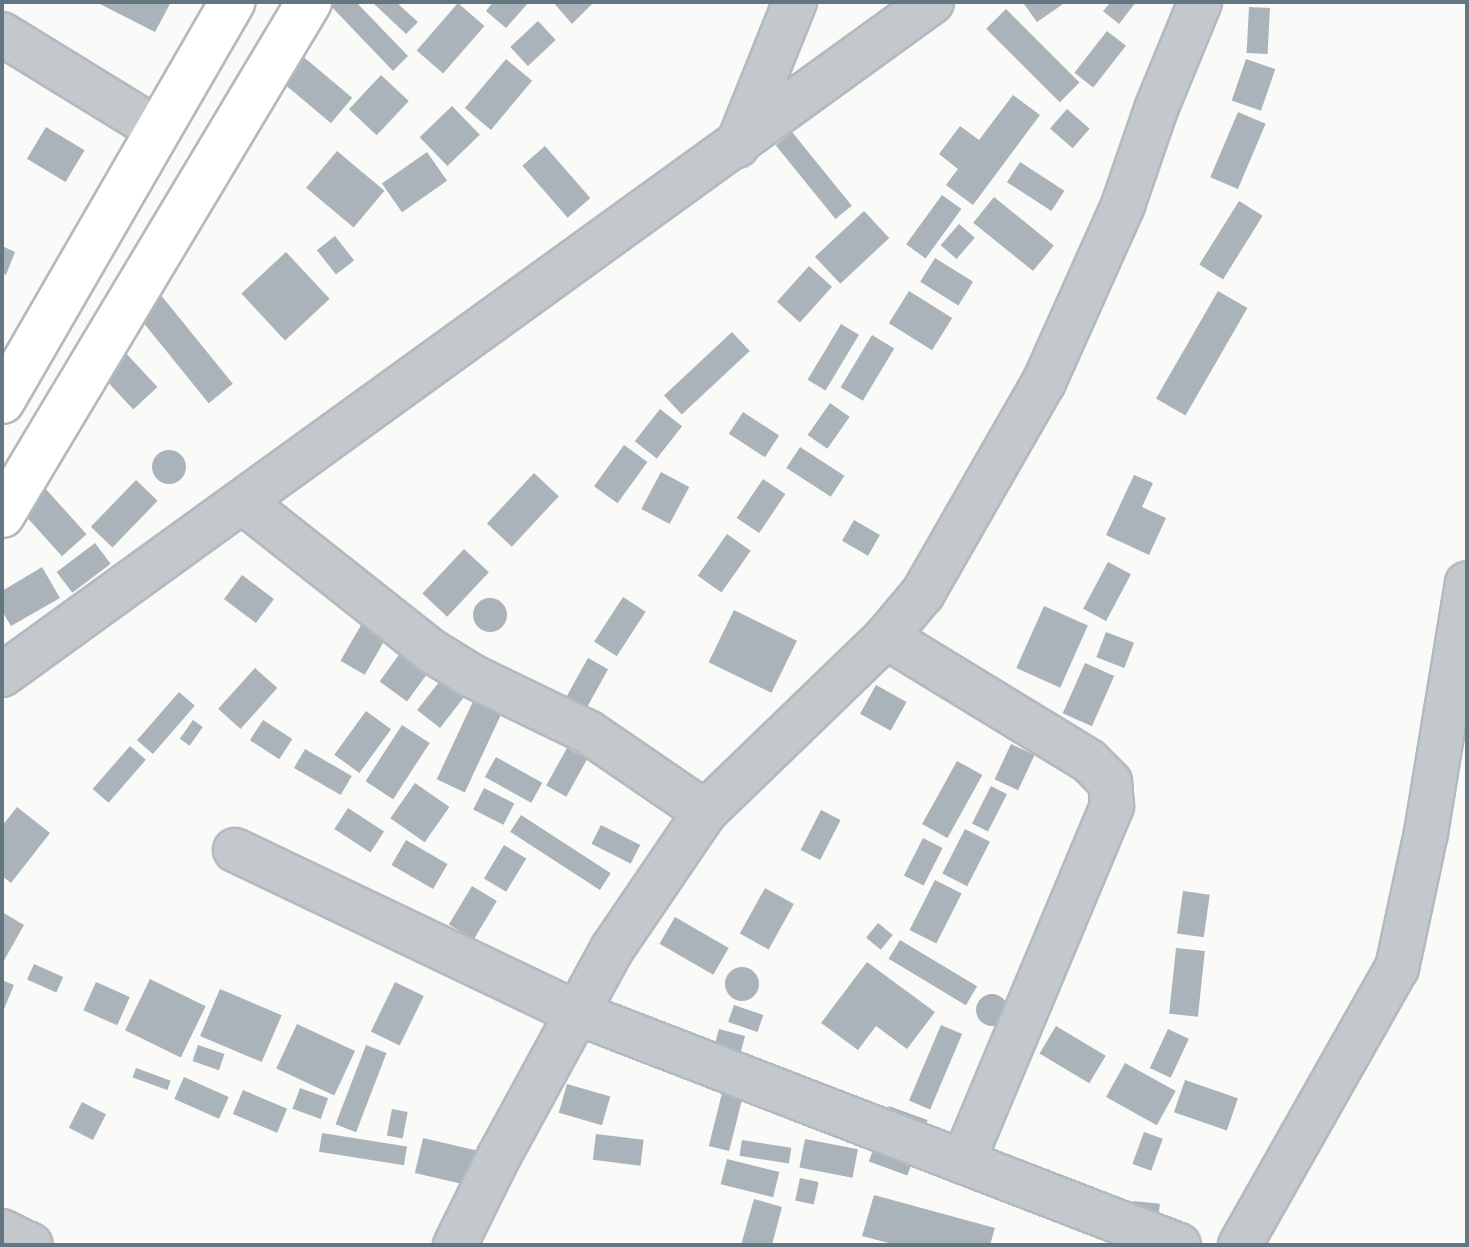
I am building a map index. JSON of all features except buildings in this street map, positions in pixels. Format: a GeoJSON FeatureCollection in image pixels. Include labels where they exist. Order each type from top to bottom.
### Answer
{"type":"FeatureCollection","features":[{"type":"Feature","properties":{"kind":"main road"},"geometry":{"type":"LineString","coordinates":[[2,401],[232,2]]}},
{"type":"Feature","properties":{"kind":"main road"},"geometry":{"type":"LineString","coordinates":[[2,515],[309,2]]}},
{"type":"Feature","properties":{"kind":"street"},"geometry":{"type":"LineString","coordinates":[[737,146],[795,2]]}},
{"type":"Feature","properties":{"kind":"street"},"geometry":{"type":"LineString","coordinates":[[2,675],[244,503],[479,327],[737,146],[932,2]]}},
{"type":"Feature","properties":{"kind":"street"},"geometry":{"type":"LineString","coordinates":[[455,1245],[577,1013],[634,913],[705,812],[886,637],[923,593],[1044,382],[1117,219],[1200,2]]}},
{"type":"Feature","properties":{"kind":"street"},"geometry":{"type":"LineString","coordinates":[[2,34],[158,130]]}},
{"type":"Feature","properties":{"kind":"street"},"geometry":{"type":"LineString","coordinates":[[244,503],[433,652],[472,676],[588,732],[705,812]]}},
{"type":"Feature","properties":{"kind":"street"},"geometry":{"type":"LineString","coordinates":[[1240,1245],[1397,968],[1426,833],[1467,583]]}},
{"type":"Feature","properties":{"kind":"street"},"geometry":{"type":"LineString","coordinates":[[886,637],[1089,761],[1110,782],[1112,806],[963,1162]]}},
{"type":"Feature","properties":{"kind":"street"},"geometry":{"type":"LineString","coordinates":[[235,850],[577,1013],[1179,1245]]}},
{"type":"Feature","properties":{"kind":"street"},"geometry":{"type":"LineString","coordinates":[[2,1231],[31,1245]]}}]}
